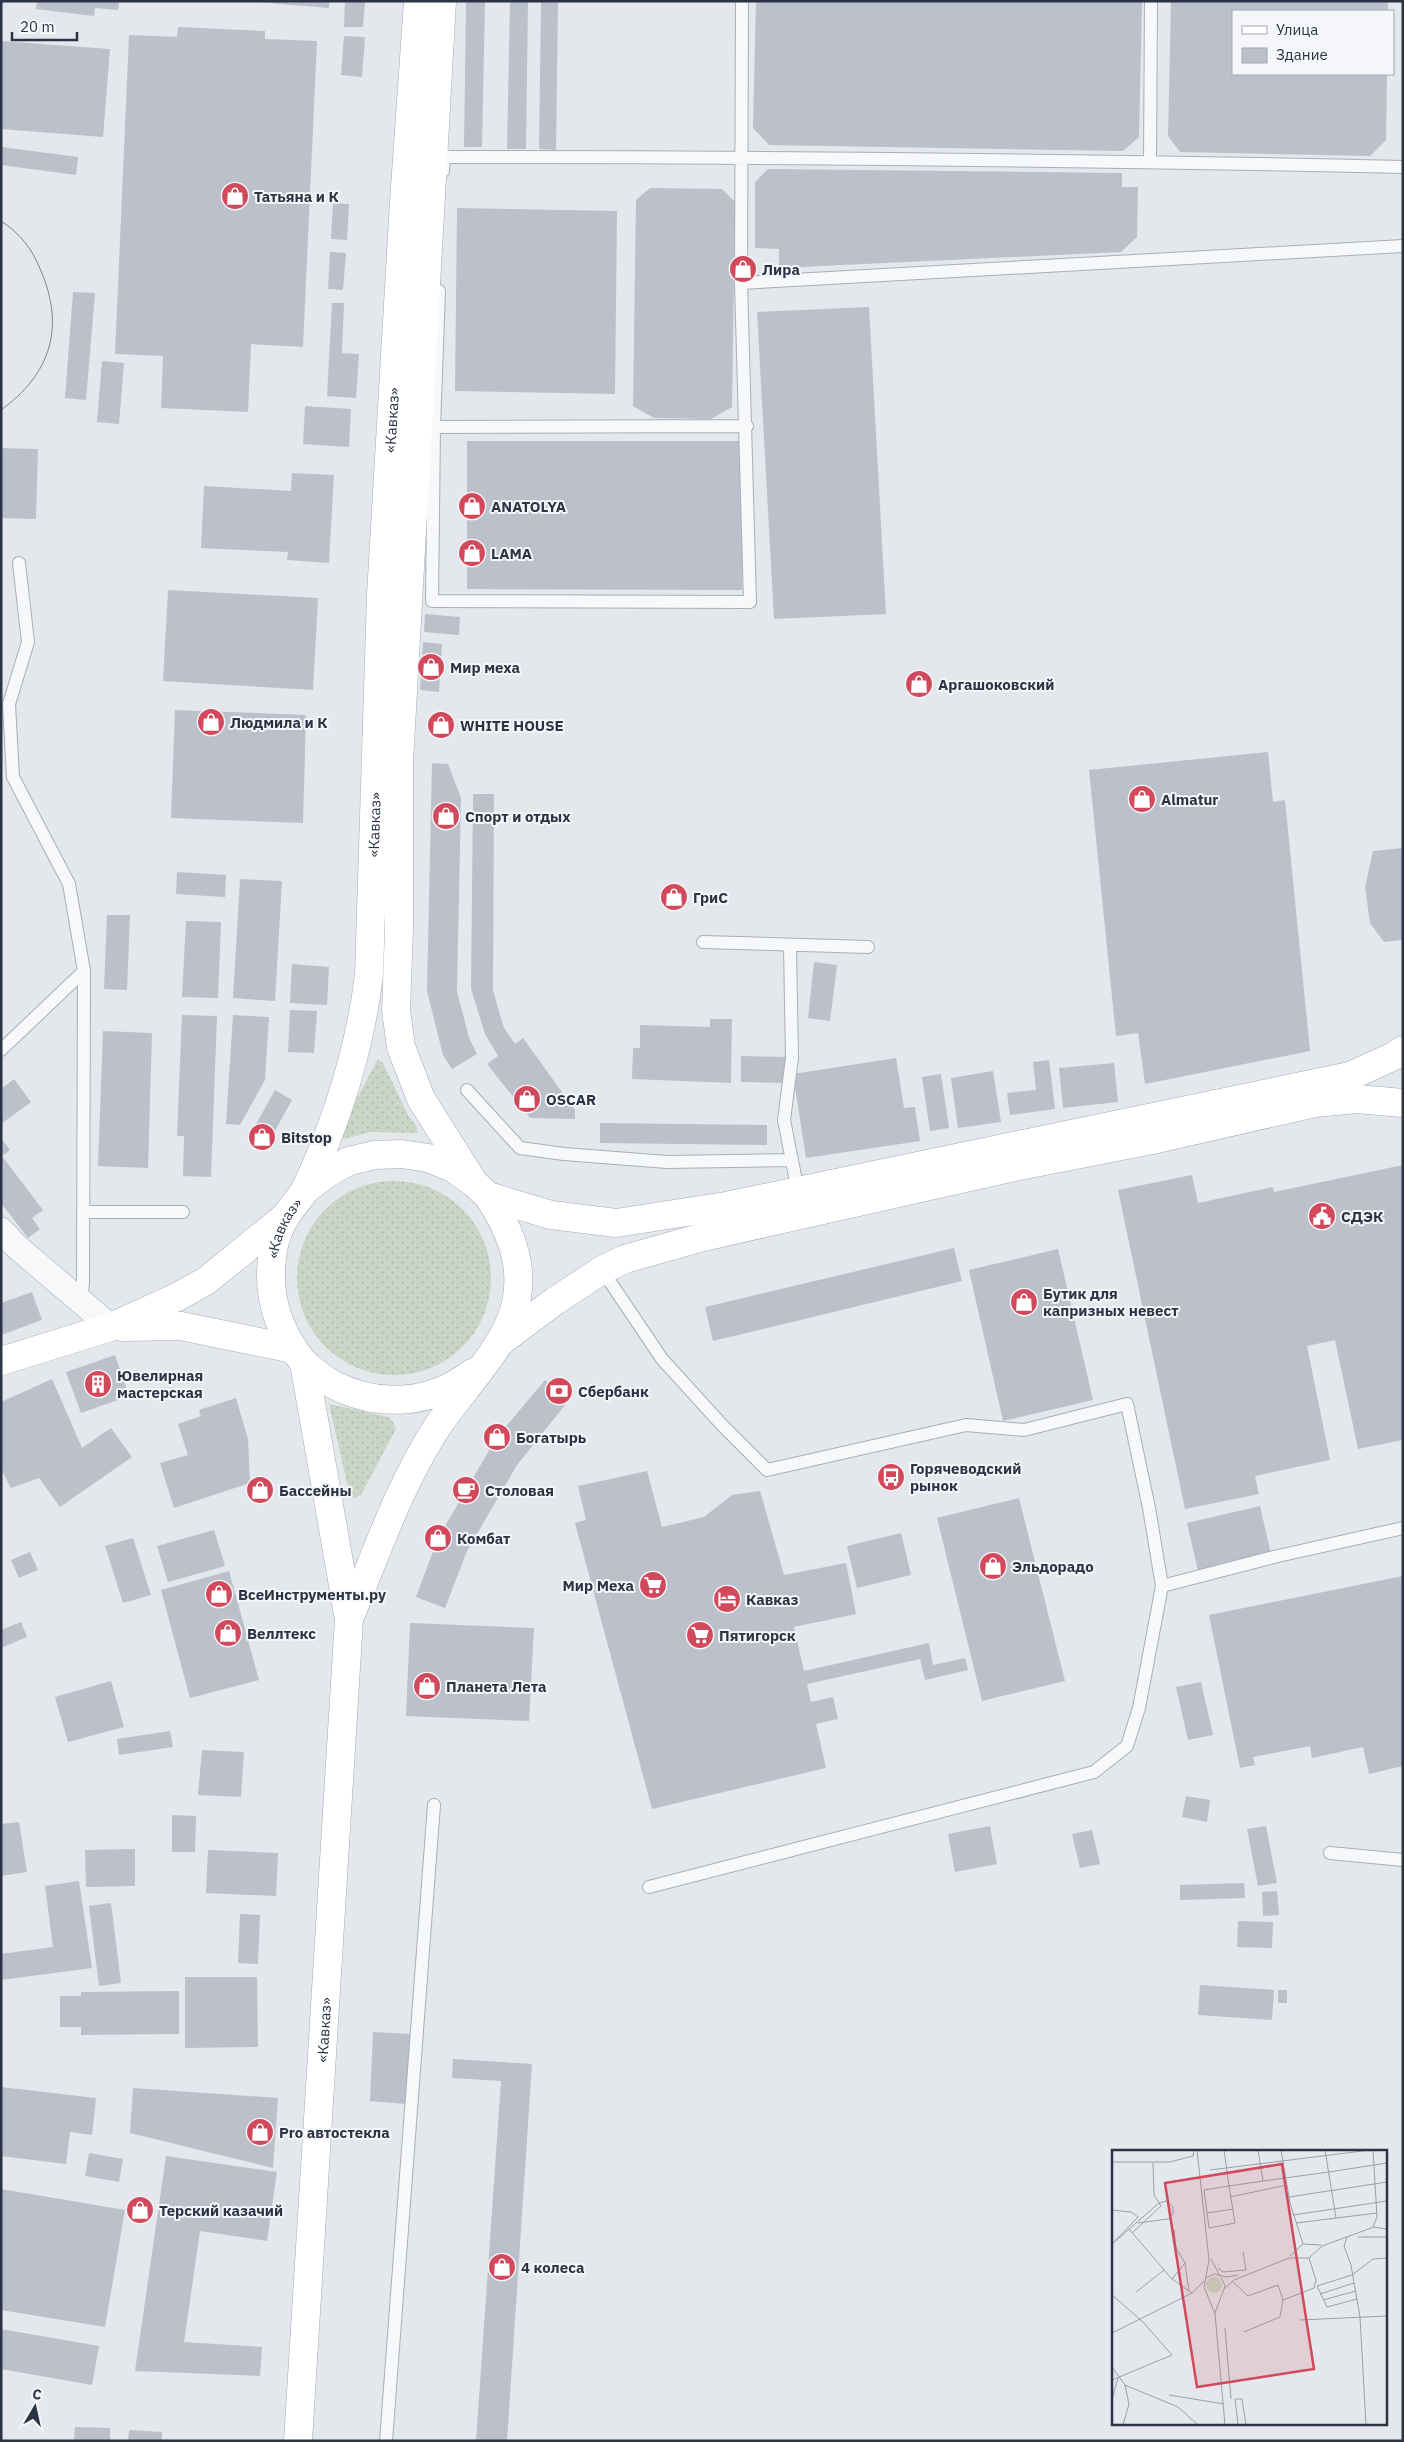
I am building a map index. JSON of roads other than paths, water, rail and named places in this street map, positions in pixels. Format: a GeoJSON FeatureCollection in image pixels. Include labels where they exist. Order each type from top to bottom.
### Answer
{"type":"FeatureCollection","features":[{"type":"Feature","properties":{"kind":"main road","name":"«Кавказ»"},"geometry":{"type":"LineString","coordinates":[[298,2441],[349,1619],[298,1356],[276,1318],[270,1283],[273,1249],[286,1216],[305,1190],[344,1088],[364,1019],[370,975],[381,595],[418,1]]}},
{"type":"Feature","properties":{"kind":"main road","name":"«Кавказ»"},"geometry":{"type":"LineString","coordinates":[[349,1619],[404,1487],[437,1427],[500,1342],[513,1314],[518,1283],[516,1252],[505,1223],[421,1099],[401,1047],[396,1010],[400,929],[399,762],[442,1]]}},
{"type":"Feature","properties":{"kind":"main road"},"geometry":{"type":"LineString","coordinates":[[305,1190],[326,1174],[349,1161],[375,1155],[402,1154],[428,1158],[452,1168],[481,1190],[551,1215],[616,1223],[726,1206],[1350,1076],[1403,1050]]}},
{"type":"Feature","properties":{"kind":"main road"},"geometry":{"type":"LineString","coordinates":[[500,1342],[602,1270],[625,1259],[703,1237],[1014,1167],[1152,1140],[1316,1103],[1357,1099],[1403,1103]]}},
{"type":"Feature","properties":{"kind":"main road"},"geometry":{"type":"LineString","coordinates":[[1,1362],[111,1327],[177,1297],[206,1281],[286,1216]]}},
{"type":"Feature","properties":{"kind":"main road"},"geometry":{"type":"LineString","coordinates":[[111,1327],[181,1326],[298,1356],[330,1384],[361,1397],[393,1402],[426,1397],[449,1388],[483,1364]]}},
{"type":"Feature","properties":{"kind":"street"},"geometry":{"type":"LineString","coordinates":[[1,1230],[16,1247],[111,1327]]}},
{"type":"Feature","properties":{"kind":"lane"},"geometry":{"type":"LineString","coordinates":[[742,1],[740,157],[741,282],[750,602],[432,601],[434,426],[444,157],[740,157],[1403,167]]}},
{"type":"Feature","properties":{"kind":"lane"},"geometry":{"type":"LineString","coordinates":[[1150,162],[1151,1]]}},
{"type":"Feature","properties":{"kind":"lane"},"geometry":{"type":"LineString","coordinates":[[741,282],[1403,246]]}},
{"type":"Feature","properties":{"kind":"lane"},"geometry":{"type":"LineString","coordinates":[[434,426],[746,426]]}},
{"type":"Feature","properties":{"kind":"lane"},"geometry":{"type":"LineString","coordinates":[[19,563],[28,642],[9,704],[13,777],[69,884],[84,971],[84,1212],[81,1302]]}},
{"type":"Feature","properties":{"kind":"lane"},"geometry":{"type":"LineString","coordinates":[[703,942],[868,948]]}},
{"type":"Feature","properties":{"kind":"lane"},"geometry":{"type":"LineString","coordinates":[[790,946],[792,1058],[784,1120],[798,1191]]}},
{"type":"Feature","properties":{"kind":"lane"},"geometry":{"type":"LineString","coordinates":[[1,1050],[84,971]]}},
{"type":"Feature","properties":{"kind":"lane"},"geometry":{"type":"LineString","coordinates":[[466,1090],[520,1148],[564,1154],[667,1162],[792,1160]]}},
{"type":"Feature","properties":{"kind":"lane"},"geometry":{"type":"LineString","coordinates":[[84,1212],[183,1212]]}},
{"type":"Feature","properties":{"kind":"lane"},"geometry":{"type":"LineString","coordinates":[[602,1270],[662,1359],[722,1425],[767,1470],[966,1425],[1024,1430],[1127,1404],[1149,1508],[1162,1586],[1139,1708],[1127,1746],[1094,1772],[649,1887]]}},
{"type":"Feature","properties":{"kind":"lane"},"geometry":{"type":"LineString","coordinates":[[1162,1586],[1278,1556],[1403,1528]]}},
{"type":"Feature","properties":{"kind":"lane"},"geometry":{"type":"LineString","coordinates":[[386,2441],[434,1805]]}},
{"type":"Feature","properties":{"kind":"lane"},"geometry":{"type":"LineString","coordinates":[[1330,1853],[1403,1860]]}},
{"type":"Feature","properties":{"kind":"tram line"},"geometry":{"type":"LineString","coordinates":[[1,221],[20,237],[38,263],[52,311],[52,330],[49,348],[42,365],[32,381],[1,410]]}},
{"type":"Feature","properties":{"kind":"place","name":"Татьяна и К"},"geometry":{"type":"Point","coordinates":[235,196]}},
{"type":"Feature","properties":{"kind":"place","name":"Лира"},"geometry":{"type":"Point","coordinates":[743,269]}},
{"type":"Feature","properties":{"kind":"place","name":"ANATOLYA"},"geometry":{"type":"Point","coordinates":[472,506]}},
{"type":"Feature","properties":{"kind":"place","name":"LAMA"},"geometry":{"type":"Point","coordinates":[472,553]}},
{"type":"Feature","properties":{"kind":"place","name":"Мир меха"},"geometry":{"type":"Point","coordinates":[431,667]}},
{"type":"Feature","properties":{"kind":"place","name":"Аргашоковский"},"geometry":{"type":"Point","coordinates":[919,684]}},
{"type":"Feature","properties":{"kind":"place","name":"Людмила и К"},"geometry":{"type":"Point","coordinates":[211,722]}},
{"type":"Feature","properties":{"kind":"place","name":"WHITE HOUSE"},"geometry":{"type":"Point","coordinates":[441,725]}},
{"type":"Feature","properties":{"kind":"place","name":"Almatur"},"geometry":{"type":"Point","coordinates":[1142,799]}},
{"type":"Feature","properties":{"kind":"place","name":"Спорт и отдых"},"geometry":{"type":"Point","coordinates":[446,816]}},
{"type":"Feature","properties":{"kind":"place","name":"ГриС"},"geometry":{"type":"Point","coordinates":[674,897]}},
{"type":"Feature","properties":{"kind":"place","name":"OSCAR"},"geometry":{"type":"Point","coordinates":[527,1099]}},
{"type":"Feature","properties":{"kind":"place","name":"Bitstop"},"geometry":{"type":"Point","coordinates":[262,1137]}},
{"type":"Feature","properties":{"kind":"place","name":"СДЭК"},"geometry":{"type":"Point","coordinates":[1322,1216]}},
{"type":"Feature","properties":{"kind":"place","name":"Бутик для капризных невест"},"geometry":{"type":"Point","coordinates":[1024,1302]}},
{"type":"Feature","properties":{"kind":"place","name":"Ювелирная мастерская"},"geometry":{"type":"Point","coordinates":[98,1384]}},
{"type":"Feature","properties":{"kind":"place","name":"Сбербанк"},"geometry":{"type":"Point","coordinates":[559,1391]}},
{"type":"Feature","properties":{"kind":"place","name":"Богатырь"},"geometry":{"type":"Point","coordinates":[497,1437]}},
{"type":"Feature","properties":{"kind":"place","name":"Горячеводский рынок"},"geometry":{"type":"Point","coordinates":[891,1477]}},
{"type":"Feature","properties":{"kind":"place","name":"Бассейны"},"geometry":{"type":"Point","coordinates":[260,1490]}},
{"type":"Feature","properties":{"kind":"place","name":"Столовая"},"geometry":{"type":"Point","coordinates":[466,1490]}},
{"type":"Feature","properties":{"kind":"place","name":"Комбат"},"geometry":{"type":"Point","coordinates":[438,1538]}},
{"type":"Feature","properties":{"kind":"place","name":"Эльдорадо"},"geometry":{"type":"Point","coordinates":[993,1566]}},
{"type":"Feature","properties":{"kind":"place","name":"Мир Меха"},"geometry":{"type":"Point","coordinates":[653,1585]}},
{"type":"Feature","properties":{"kind":"place","name":"ВсеИнструменты.ру"},"geometry":{"type":"Point","coordinates":[219,1594]}},
{"type":"Feature","properties":{"kind":"place","name":"Кавказ"},"geometry":{"type":"Point","coordinates":[727,1599]}},
{"type":"Feature","properties":{"kind":"place","name":"Веллтекс"},"geometry":{"type":"Point","coordinates":[228,1633]}},
{"type":"Feature","properties":{"kind":"place","name":"Пятигорск"},"geometry":{"type":"Point","coordinates":[700,1635]}},
{"type":"Feature","properties":{"kind":"place","name":"Планета Лета"},"geometry":{"type":"Point","coordinates":[427,1686]}},
{"type":"Feature","properties":{"kind":"place","name":"Pro автостекла"},"geometry":{"type":"Point","coordinates":[260,2132]}},
{"type":"Feature","properties":{"kind":"place","name":"Терский казачий"},"geometry":{"type":"Point","coordinates":[140,2210]}},
{"type":"Feature","properties":{"kind":"place","name":"4 колеса"},"geometry":{"type":"Point","coordinates":[502,2267]}}]}
